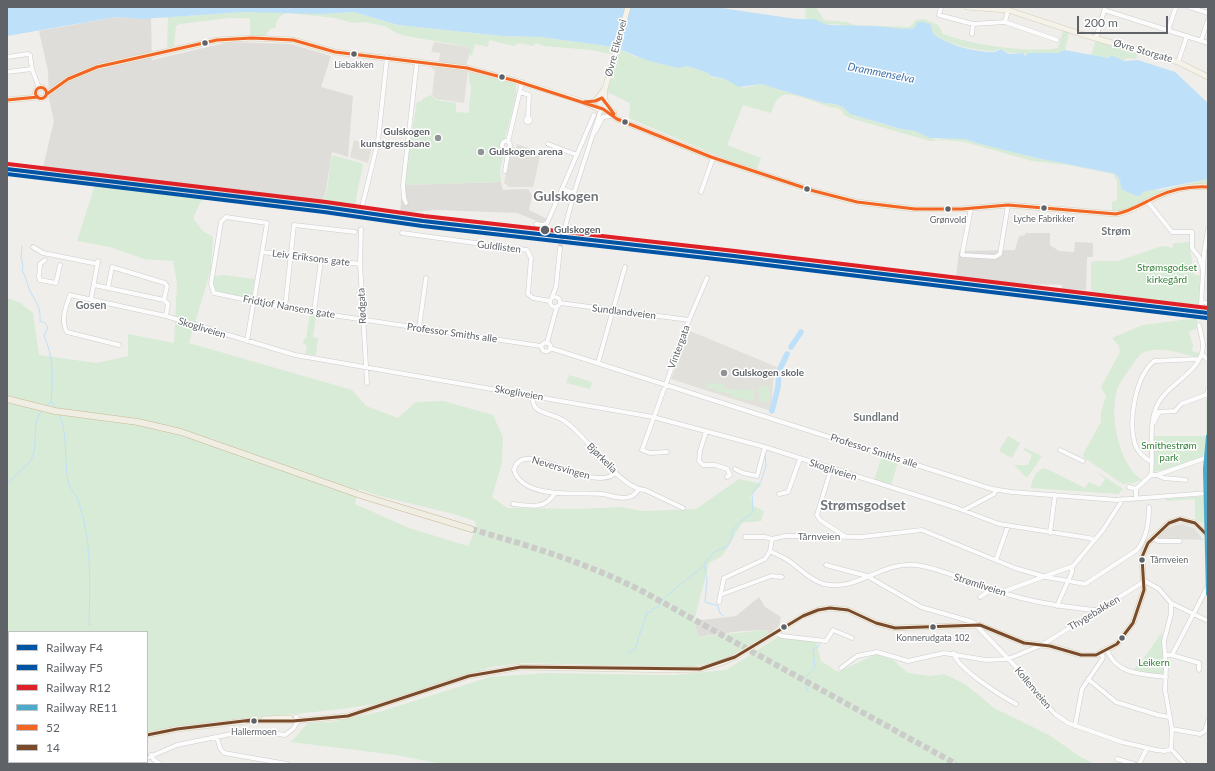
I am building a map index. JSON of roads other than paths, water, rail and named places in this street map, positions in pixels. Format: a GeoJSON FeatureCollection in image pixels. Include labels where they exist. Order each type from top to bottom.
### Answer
{"type":"FeatureCollection","features":[{"type":"Feature","properties":{"kind":"highway"},"geometry":{"type":"LineString","coordinates":[[7,398],[55,411],[164,426],[384,503],[471,529]]}},
{"type":"Feature","properties":{"kind":"main road","name":"Øvre Eikervei"},"geometry":{"type":"LineString","coordinates":[[600,105],[628,7]]}},
{"type":"Feature","properties":{"kind":"main road","name":"Øvre Storgate"},"geometry":{"type":"LineString","coordinates":[[967,7],[1008,10],[1178,62],[1208,77]]}},
{"type":"Feature","properties":{"kind":"main road"},"geometry":{"type":"LineString","coordinates":[[7,100],[25,98],[82,72],[97,67],[217,40],[233,38],[293,40],[335,52],[387,57],[467,68],[522,82],[584,102],[600,105],[620,120]]}},
{"type":"Feature","properties":{"kind":"main road"},"geometry":{"type":"LineString","coordinates":[[39,91],[44,98],[58,84]]}},
{"type":"Feature","properties":{"kind":"main road"},"geometry":{"type":"LineString","coordinates":[[39,91],[47,94]]}},
{"type":"Feature","properties":{"kind":"main road"},"geometry":{"type":"LineString","coordinates":[[600,105],[620,120],[713,158],[812,191],[858,202],[915,209],[971,208],[1008,205],[1116,214],[1129,212],[1148,202],[1181,189],[1208,187]]}},
{"type":"Feature","properties":{"kind":"main road"},"geometry":{"type":"LineString","coordinates":[[148,735],[177,729],[245,721],[295,720],[365,710],[470,676],[510,668],[700,669],[729,660],[808,613],[830,608],[848,610],[876,623],[895,628],[976,625],[990,628],[1024,643],[1044,643],[1082,655],[1101,653],[1117,644],[1133,623],[1142,600],[1145,581],[1142,554],[1145,547],[1153,538],[1169,523],[1180,519],[1193,522],[1206,532],[1208,536]]}},
{"type":"Feature","properties":{"kind":"street"},"geometry":{"type":"LineString","coordinates":[[941,7],[939,15],[973,24],[1005,22],[1057,40]]}},
{"type":"Feature","properties":{"kind":"street"},"geometry":{"type":"LineString","coordinates":[[1168,30],[1176,7]]}},
{"type":"Feature","properties":{"kind":"street"},"geometry":{"type":"LineString","coordinates":[[1189,7],[1208,13]]}},
{"type":"Feature","properties":{"kind":"street"},"geometry":{"type":"LineString","coordinates":[[1096,38],[1105,8],[1208,43]]}},
{"type":"Feature","properties":{"kind":"street"},"geometry":{"type":"LineString","coordinates":[[1005,22],[1008,10]]}},
{"type":"Feature","properties":{"kind":"street"},"geometry":{"type":"LineString","coordinates":[[1201,41],[1208,20]]}},
{"type":"Feature","properties":{"kind":"street"},"geometry":{"type":"LineString","coordinates":[[972,34],[973,24]]}},
{"type":"Feature","properties":{"kind":"street"},"geometry":{"type":"LineString","coordinates":[[1178,62],[1187,36]]}},
{"type":"Feature","properties":{"kind":"street"},"geometry":{"type":"LineString","coordinates":[[7,57],[30,55],[32,69],[39,91]]}},
{"type":"Feature","properties":{"kind":"street"},"geometry":{"type":"LineString","coordinates":[[362,207],[378,141],[387,57]]}},
{"type":"Feature","properties":{"kind":"street"},"geometry":{"type":"LineString","coordinates":[[406,203],[404,198],[404,185],[418,61]]}},
{"type":"Feature","properties":{"kind":"street"},"geometry":{"type":"LineString","coordinates":[[7,72],[32,69]]}},
{"type":"Feature","properties":{"kind":"street"},"geometry":{"type":"LineString","coordinates":[[505,170],[509,148],[505,149],[503,146],[504,142],[508,142],[522,82]]}},
{"type":"Feature","properties":{"kind":"street"},"geometry":{"type":"LineString","coordinates":[[520,92],[529,95],[528,117]]}},
{"type":"Feature","properties":{"kind":"street"},"geometry":{"type":"LineString","coordinates":[[536,224],[544,225],[547,223],[600,105]]}},
{"type":"Feature","properties":{"kind":"street"},"geometry":{"type":"LineString","coordinates":[[563,235],[574,193],[593,134],[596,116]]}},
{"type":"Feature","properties":{"kind":"street"},"geometry":{"type":"LineString","coordinates":[[593,134],[603,117],[614,117]]}},
{"type":"Feature","properties":{"kind":"street"},"geometry":{"type":"LineString","coordinates":[[548,144],[577,155]]}},
{"type":"Feature","properties":{"kind":"street"},"geometry":{"type":"LineString","coordinates":[[700,192],[713,158]]}},
{"type":"Feature","properties":{"kind":"street"},"geometry":{"type":"LineString","coordinates":[[562,189],[574,193]]}},
{"type":"Feature","properties":{"kind":"street"},"geometry":{"type":"LineString","coordinates":[[1148,202],[1172,232],[1192,232],[1192,248],[1199,257],[1203,269]]}},
{"type":"Feature","properties":{"kind":"street"},"geometry":{"type":"LineString","coordinates":[[971,208],[962,255],[995,257],[1000,254],[1008,205]]}},
{"type":"Feature","properties":{"kind":"street","name":"Fridtjof Nansens gate"},"geometry":{"type":"LineString","coordinates":[[262,252],[267,223],[226,217],[222,219],[211,284],[214,292],[285,308],[363,320]]}},
{"type":"Feature","properties":{"kind":"street"},"geometry":{"type":"LineString","coordinates":[[285,308],[294,225],[355,232]]}},
{"type":"Feature","properties":{"kind":"street","name":"Rødgata"},"geometry":{"type":"LineString","coordinates":[[360,229],[360,264],[367,383]]}},
{"type":"Feature","properties":{"kind":"street"},"geometry":{"type":"LineString","coordinates":[[1208,230],[1204,253],[1201,304],[1208,303]]}},
{"type":"Feature","properties":{"kind":"street","name":"Guldlisten"},"geometry":{"type":"LineString","coordinates":[[402,233],[527,250],[531,258],[528,294],[533,298],[551,301]]}},
{"type":"Feature","properties":{"kind":"street"},"geometry":{"type":"LineString","coordinates":[[33,247],[44,253],[98,263],[91,299]]}},
{"type":"Feature","properties":{"kind":"street"},"geometry":{"type":"LineString","coordinates":[[550,348],[547,342],[552,317],[551,301],[556,287],[560,248]]}},
{"type":"Feature","properties":{"kind":"street"},"geometry":{"type":"LineString","coordinates":[[247,341],[262,252]]}},
{"type":"Feature","properties":{"kind":"street","name":"Leiv Eriksons gate"},"geometry":{"type":"LineString","coordinates":[[262,252],[360,264]]}},
{"type":"Feature","properties":{"kind":"street"},"geometry":{"type":"LineString","coordinates":[[45,260],[40,264],[39,277],[42,280],[56,282],[60,265]]}},
{"type":"Feature","properties":{"kind":"street"},"geometry":{"type":"LineString","coordinates":[[314,312],[321,260]]}},
{"type":"Feature","properties":{"kind":"street"},"geometry":{"type":"LineString","coordinates":[[108,288],[112,267],[165,283],[167,286],[164,300]]}},
{"type":"Feature","properties":{"kind":"street"},"geometry":{"type":"LineString","coordinates":[[598,363],[625,267]]}},
{"type":"Feature","properties":{"kind":"street"},"geometry":{"type":"LineString","coordinates":[[419,328],[426,278]]}},
{"type":"Feature","properties":{"kind":"street","name":"Vintergata"},"geometry":{"type":"LineString","coordinates":[[667,452],[650,453],[642,450],[689,320],[707,278]]}},
{"type":"Feature","properties":{"kind":"street"},"geometry":{"type":"LineString","coordinates":[[94,285],[164,300],[168,304],[166,316]]}},
{"type":"Feature","properties":{"kind":"street"},"geometry":{"type":"LineString","coordinates":[[552,317],[558,305],[556,287]]}},
{"type":"Feature","properties":{"kind":"street","name":"Skogliveien"},"geometry":{"type":"LineString","coordinates":[[119,345],[66,332],[64,328],[64,312],[70,295],[166,316],[295,355],[653,417],[765,447],[964,510],[976,516],[1008,526],[1094,540]]}},
{"type":"Feature","properties":{"kind":"street"},"geometry":{"type":"LineString","coordinates":[[551,301],[558,298]]}},
{"type":"Feature","properties":{"kind":"street","name":"Sundlandveien"},"geometry":{"type":"LineString","coordinates":[[551,301],[558,305],[613,310],[689,320]]}},
{"type":"Feature","properties":{"kind":"street","name":"Professor Smiths alle"},"geometry":{"type":"LineString","coordinates":[[363,320],[541,346],[546,352],[550,348],[996,490],[1123,499],[1208,493]]}},
{"type":"Feature","properties":{"kind":"street"},"geometry":{"type":"LineString","coordinates":[[1151,475],[1152,426],[1156,408],[1160,400],[1199,360],[1202,354],[1203,345],[1199,324]]}},
{"type":"Feature","properties":{"kind":"street"},"geometry":{"type":"LineString","coordinates":[[541,346],[543,343],[547,342]]}},
{"type":"Feature","properties":{"kind":"street"},"geometry":{"type":"LineString","coordinates":[[1202,354],[1208,360]]}},
{"type":"Feature","properties":{"kind":"street"},"geometry":{"type":"LineString","coordinates":[[1152,462],[1145,458],[1135,443],[1132,419],[1138,387],[1154,361],[1199,360]]}},
{"type":"Feature","properties":{"kind":"street"},"geometry":{"type":"LineString","coordinates":[[1159,412],[1175,411],[1179,406],[1208,394],[1208,390]]}},
{"type":"Feature","properties":{"kind":"street","name":"Bjørkelia"},"geometry":{"type":"LineString","coordinates":[[533,396],[533,403],[536,408],[565,422],[616,473],[639,489],[645,490],[683,508]]}},
{"type":"Feature","properties":{"kind":"street"},"geometry":{"type":"LineString","coordinates":[[1152,426],[1159,412],[1160,400]]}},
{"type":"Feature","properties":{"kind":"street"},"geometry":{"type":"LineString","coordinates":[[706,432],[700,451],[699,461],[702,465],[715,465],[727,469],[730,475],[727,477]]}},
{"type":"Feature","properties":{"kind":"street"},"geometry":{"type":"LineString","coordinates":[[735,469],[743,473],[757,476],[765,447]]}},
{"type":"Feature","properties":{"kind":"street"},"geometry":{"type":"LineString","coordinates":[[1060,450],[1083,461]]}},
{"type":"Feature","properties":{"kind":"street"},"geometry":{"type":"LineString","coordinates":[[1136,498],[1136,489],[1151,475],[1208,457]]}},
{"type":"Feature","properties":{"kind":"street","name":"Neversvingen"},"geometry":{"type":"LineString","coordinates":[[616,473],[608,477],[587,476],[535,458],[522,459],[515,465],[515,474],[522,482],[544,492],[601,494],[625,498],[630,497],[639,489]]}},
{"type":"Feature","properties":{"kind":"street"},"geometry":{"type":"LineString","coordinates":[[779,494],[788,492],[800,459]]}},
{"type":"Feature","properties":{"kind":"street"},"geometry":{"type":"LineString","coordinates":[[831,469],[817,514],[820,520],[846,537]]}},
{"type":"Feature","properties":{"kind":"street"},"geometry":{"type":"LineString","coordinates":[[1157,474],[1164,478],[1186,480]]}},
{"type":"Feature","properties":{"kind":"street"},"geometry":{"type":"LineString","coordinates":[[1129,487],[1136,489]]}},
{"type":"Feature","properties":{"kind":"street"},"geometry":{"type":"LineString","coordinates":[[964,510],[994,494],[996,490]]}},
{"type":"Feature","properties":{"kind":"street"},"geometry":{"type":"LineString","coordinates":[[513,504],[544,505],[550,501],[555,493]]}},
{"type":"Feature","properties":{"kind":"street"},"geometry":{"type":"LineString","coordinates":[[1050,533],[1056,495]]}},
{"type":"Feature","properties":{"kind":"street"},"geometry":{"type":"LineString","coordinates":[[1002,593],[1072,567],[1094,540],[1123,499]]}},
{"type":"Feature","properties":{"kind":"street","name":"Tårnveien"},"geometry":{"type":"LineString","coordinates":[[745,538],[772,539],[785,536],[810,538],[875,536],[922,530],[996,560],[1046,577],[1068,582],[1088,583],[1137,550],[1147,529],[1149,507]]}},
{"type":"Feature","properties":{"kind":"street"},"geometry":{"type":"LineString","coordinates":[[996,560],[1008,526]]}},
{"type":"Feature","properties":{"kind":"street"},"geometry":{"type":"LineString","coordinates":[[1153,538],[1158,541],[1180,541]]}},
{"type":"Feature","properties":{"kind":"street"},"geometry":{"type":"LineString","coordinates":[[719,602],[724,578],[765,559],[770,551],[772,539]]}},
{"type":"Feature","properties":{"kind":"street","name":"Strømliveien"},"geometry":{"type":"LineString","coordinates":[[770,551],[786,558],[810,578],[823,584],[835,586],[854,583],[867,576],[897,565],[916,565],[1002,593],[1057,606],[1096,611]]}},
{"type":"Feature","properties":{"kind":"street"},"geometry":{"type":"LineString","coordinates":[[826,565],[867,576],[928,610],[973,622],[976,625]]}},
{"type":"Feature","properties":{"kind":"street"},"geometry":{"type":"LineString","coordinates":[[1057,606],[1072,572],[1072,567]]}},
{"type":"Feature","properties":{"kind":"street"},"geometry":{"type":"LineString","coordinates":[[720,595],[771,576],[782,577]]}},
{"type":"Feature","properties":{"kind":"street"},"geometry":{"type":"LineString","coordinates":[[1145,581],[1159,589],[1172,604],[1208,621]]}},
{"type":"Feature","properties":{"kind":"street","name":"Thygebakken"},"geometry":{"type":"LineString","coordinates":[[840,668],[857,656],[872,652],[883,652],[908,661],[944,652],[986,660],[1008,659],[1044,643],[1145,581]]}},
{"type":"Feature","properties":{"kind":"street"},"geometry":{"type":"LineString","coordinates":[[1172,655],[1208,586]]}},
{"type":"Feature","properties":{"kind":"street"},"geometry":{"type":"LineString","coordinates":[[980,598],[992,589]]}},
{"type":"Feature","properties":{"kind":"street"},"geometry":{"type":"LineString","coordinates":[[1172,604],[1172,614],[1164,641],[1166,655],[1165,690],[1172,729],[1171,749],[1185,764]]}},
{"type":"Feature","properties":{"kind":"street","name":"Kollenveien"},"geometry":{"type":"LineString","coordinates":[[976,625],[1008,659],[1055,714],[1075,726],[1106,737],[1148,748],[1165,751],[1171,749]]}},
{"type":"Feature","properties":{"kind":"street"},"geometry":{"type":"LineString","coordinates":[[775,633],[782,636],[826,641],[832,630],[852,638]]}},
{"type":"Feature","properties":{"kind":"street"},"geometry":{"type":"LineString","coordinates":[[1107,650],[1110,658],[1123,670],[1166,677]]}},
{"type":"Feature","properties":{"kind":"street"},"geometry":{"type":"LineString","coordinates":[[954,653],[956,659],[985,685],[1016,704]]}},
{"type":"Feature","properties":{"kind":"street"},"geometry":{"type":"LineString","coordinates":[[1075,726],[1082,689],[1103,658],[1101,653]]}},
{"type":"Feature","properties":{"kind":"street"},"geometry":{"type":"LineString","coordinates":[[1166,655],[1172,655],[1199,663],[1199,670]]}},
{"type":"Feature","properties":{"kind":"street"},"geometry":{"type":"LineString","coordinates":[[1088,679],[1116,702],[1169,717]]}},
{"type":"Feature","properties":{"kind":"street"},"geometry":{"type":"LineString","coordinates":[[149,757],[177,745],[252,731],[282,735],[289,733],[295,720]]}},
{"type":"Feature","properties":{"kind":"street"},"geometry":{"type":"LineString","coordinates":[[1172,729],[1200,734],[1206,731],[1208,721]]}},
{"type":"Feature","properties":{"kind":"street"},"geometry":{"type":"LineString","coordinates":[[217,737],[220,748],[224,753],[255,762],[287,764]]}},
{"type":"Feature","properties":{"kind":"street"},"geometry":{"type":"LineString","coordinates":[[1139,764],[1148,748]]}},
{"type":"Feature","properties":{"kind":"street"},"geometry":{"type":"LineString","coordinates":[[149,757],[160,764]]}},
{"type":"Feature","properties":{"kind":"street"},"geometry":{"type":"LineString","coordinates":[[1117,759],[1134,764]]}},
{"type":"Feature","properties":{"kind":"water","name":"Drammenselva"},"geometry":{"type":"Polygon","coordinates":[[[7,7],[715,7],[796,19],[814,19],[828,25],[873,26],[905,29],[914,28],[918,22],[924,22],[931,25],[933,34],[939,38],[954,45],[969,49],[993,52],[1001,49],[1009,54],[1023,53],[1025,56],[1028,53],[1058,53],[1064,50],[1109,58],[1111,55],[1124,61],[1138,60],[1175,72],[1208,103],[1208,179],[1143,192],[1141,195],[1137,196],[1121,189],[1120,180],[1116,174],[1032,157],[965,139],[930,138],[915,131],[901,129],[850,114],[843,107],[835,104],[824,103],[761,84],[739,87],[725,79],[711,76],[708,73],[687,66],[678,68],[646,60],[614,47],[541,37],[502,36],[398,25],[354,12],[322,14],[244,12],[141,19],[116,17],[7,36],[7,7]]]}},
{"type":"Feature","properties":{"kind":"waterway"},"geometry":{"type":"LineString","coordinates":[[22,246],[22,270],[39,309],[40,321],[45,323],[48,327],[44,336],[50,352],[52,385],[51,402],[46,406]]}},
{"type":"Feature","properties":{"kind":"waterway"},"geometry":{"type":"LineString","coordinates":[[791,347],[801,332]]}},
{"type":"Feature","properties":{"kind":"waterway"},"geometry":{"type":"LineString","coordinates":[[772,411],[778,387],[779,371],[787,354]]}},
{"type":"Feature","properties":{"kind":"waterway"},"geometry":{"type":"LineString","coordinates":[[52,402],[55,408]]}},
{"type":"Feature","properties":{"kind":"waterway"},"geometry":{"type":"LineString","coordinates":[[7,483],[9,483],[29,463],[33,455],[37,419],[43,410]]}},
{"type":"Feature","properties":{"kind":"waterway"},"geometry":{"type":"LineString","coordinates":[[59,414],[64,429],[68,481],[78,500],[86,531],[89,562],[89,625]]}},
{"type":"Feature","properties":{"kind":"waterway"},"geometry":{"type":"LineString","coordinates":[[723,616],[720,613],[718,606],[705,602],[707,579],[704,564],[714,552],[728,546],[732,537],[732,531],[753,511],[752,494],[761,481],[766,466],[765,452]]}},
{"type":"Feature","properties":{"kind":"waterway"},"geometry":{"type":"LineString","coordinates":[[628,653],[635,649],[647,612],[651,612],[653,608],[658,608],[660,603],[671,592],[704,565]]}},
{"type":"Feature","properties":{"kind":"waterway"},"geometry":{"type":"LineString","coordinates":[[807,691],[805,678],[815,667],[813,649],[818,647],[820,643]]}},
{"type":"Feature","properties":{"kind":"tunnel"},"geometry":{"type":"LineString","coordinates":[[560,248],[563,235]]}},
{"type":"Feature","properties":{"kind":"tunnel"},"geometry":{"type":"LineString","coordinates":[[471,529],[537,549],[579,564],[642,591],[956,764]]}},
{"type":"Feature","properties":{"kind":"railway"},"geometry":{"type":"LineString","coordinates":[[549,242],[593,247]]}},
{"type":"Feature","properties":{"kind":"railway"},"geometry":{"type":"LineString","coordinates":[[1183,312],[1208,315]]}},
{"type":"Feature","properties":{"kind":"rail line","name":"R12"},"geometry":{"type":"LineString","coordinates":[[8,164],[326,202],[424,216],[735,251],[1208,308]]}},
{"type":"Feature","properties":{"kind":"rail line","name":"F4"},"geometry":{"type":"LineString","coordinates":[[7,169],[325,207],[423,221],[734,256],[1208,313]]}},
{"type":"Feature","properties":{"kind":"rail line","name":"F5"},"geometry":{"type":"LineString","coordinates":[[7,174],[324,212],[422,226],[733,261],[1207,318]]}},
{"type":"Feature","properties":{"kind":"rail line","name":"RE11"},"geometry":{"type":"LineString","coordinates":[[1208,436],[1205,469],[1208,594]]}},
{"type":"Feature","properties":{"kind":"place","name":"Liebakken"},"geometry":{"type":"Point","coordinates":[354,54]}},
{"type":"Feature","properties":{"kind":"place","name":"Gulskogen kunstgressbane"},"geometry":{"type":"Point","coordinates":[438,138]}},
{"type":"Feature","properties":{"kind":"place","name":"Gulskogen arena"},"geometry":{"type":"Point","coordinates":[481,152]}},
{"type":"Feature","properties":{"kind":"place","name":"Lyche Fabrikker"},"geometry":{"type":"Point","coordinates":[1044,208]}},
{"type":"Feature","properties":{"kind":"place","name":"Grønvold"},"geometry":{"type":"Point","coordinates":[948,209]}},
{"type":"Feature","properties":{"kind":"place","name":"Gulskogen"},"geometry":{"type":"Point","coordinates":[545,230]}},
{"type":"Feature","properties":{"kind":"place","name":"Gulskogen skole"},"geometry":{"type":"Point","coordinates":[724,373]}},
{"type":"Feature","properties":{"kind":"place","name":"Tårnveien"},"geometry":{"type":"Point","coordinates":[1142,560]}},
{"type":"Feature","properties":{"kind":"place","name":"Konnerudgata 102"},"geometry":{"type":"Point","coordinates":[933,627]}},
{"type":"Feature","properties":{"kind":"place","name":"Hallermoen"},"geometry":{"type":"Point","coordinates":[254,721]}},
{"type":"Feature","properties":{"kind":"district","name":"Gulskogen"},"geometry":{"type":"Point","coordinates":[566,196]}},
{"type":"Feature","properties":{"kind":"district","name":"Strøm"},"geometry":{"type":"Point","coordinates":[1116,231]}},
{"type":"Feature","properties":{"kind":"district","name":"Gosen"},"geometry":{"type":"Point","coordinates":[91,305]}},
{"type":"Feature","properties":{"kind":"district","name":"Sundland"},"geometry":{"type":"Point","coordinates":[876,417]}},
{"type":"Feature","properties":{"kind":"district","name":"Strømsgodset"},"geometry":{"type":"Point","coordinates":[863,505]}},
{"type":"Feature","properties":{"kind":"park label","name":"Strømsgodset kirkegård"},"geometry":{"type":"Point","coordinates":[1167,274]}},
{"type":"Feature","properties":{"kind":"park label","name":"Smithestrøm park"},"geometry":{"type":"Point","coordinates":[1169,452]}},
{"type":"Feature","properties":{"kind":"park label","name":"Leikern"},"geometry":{"type":"Point","coordinates":[1154,663]}}]}
